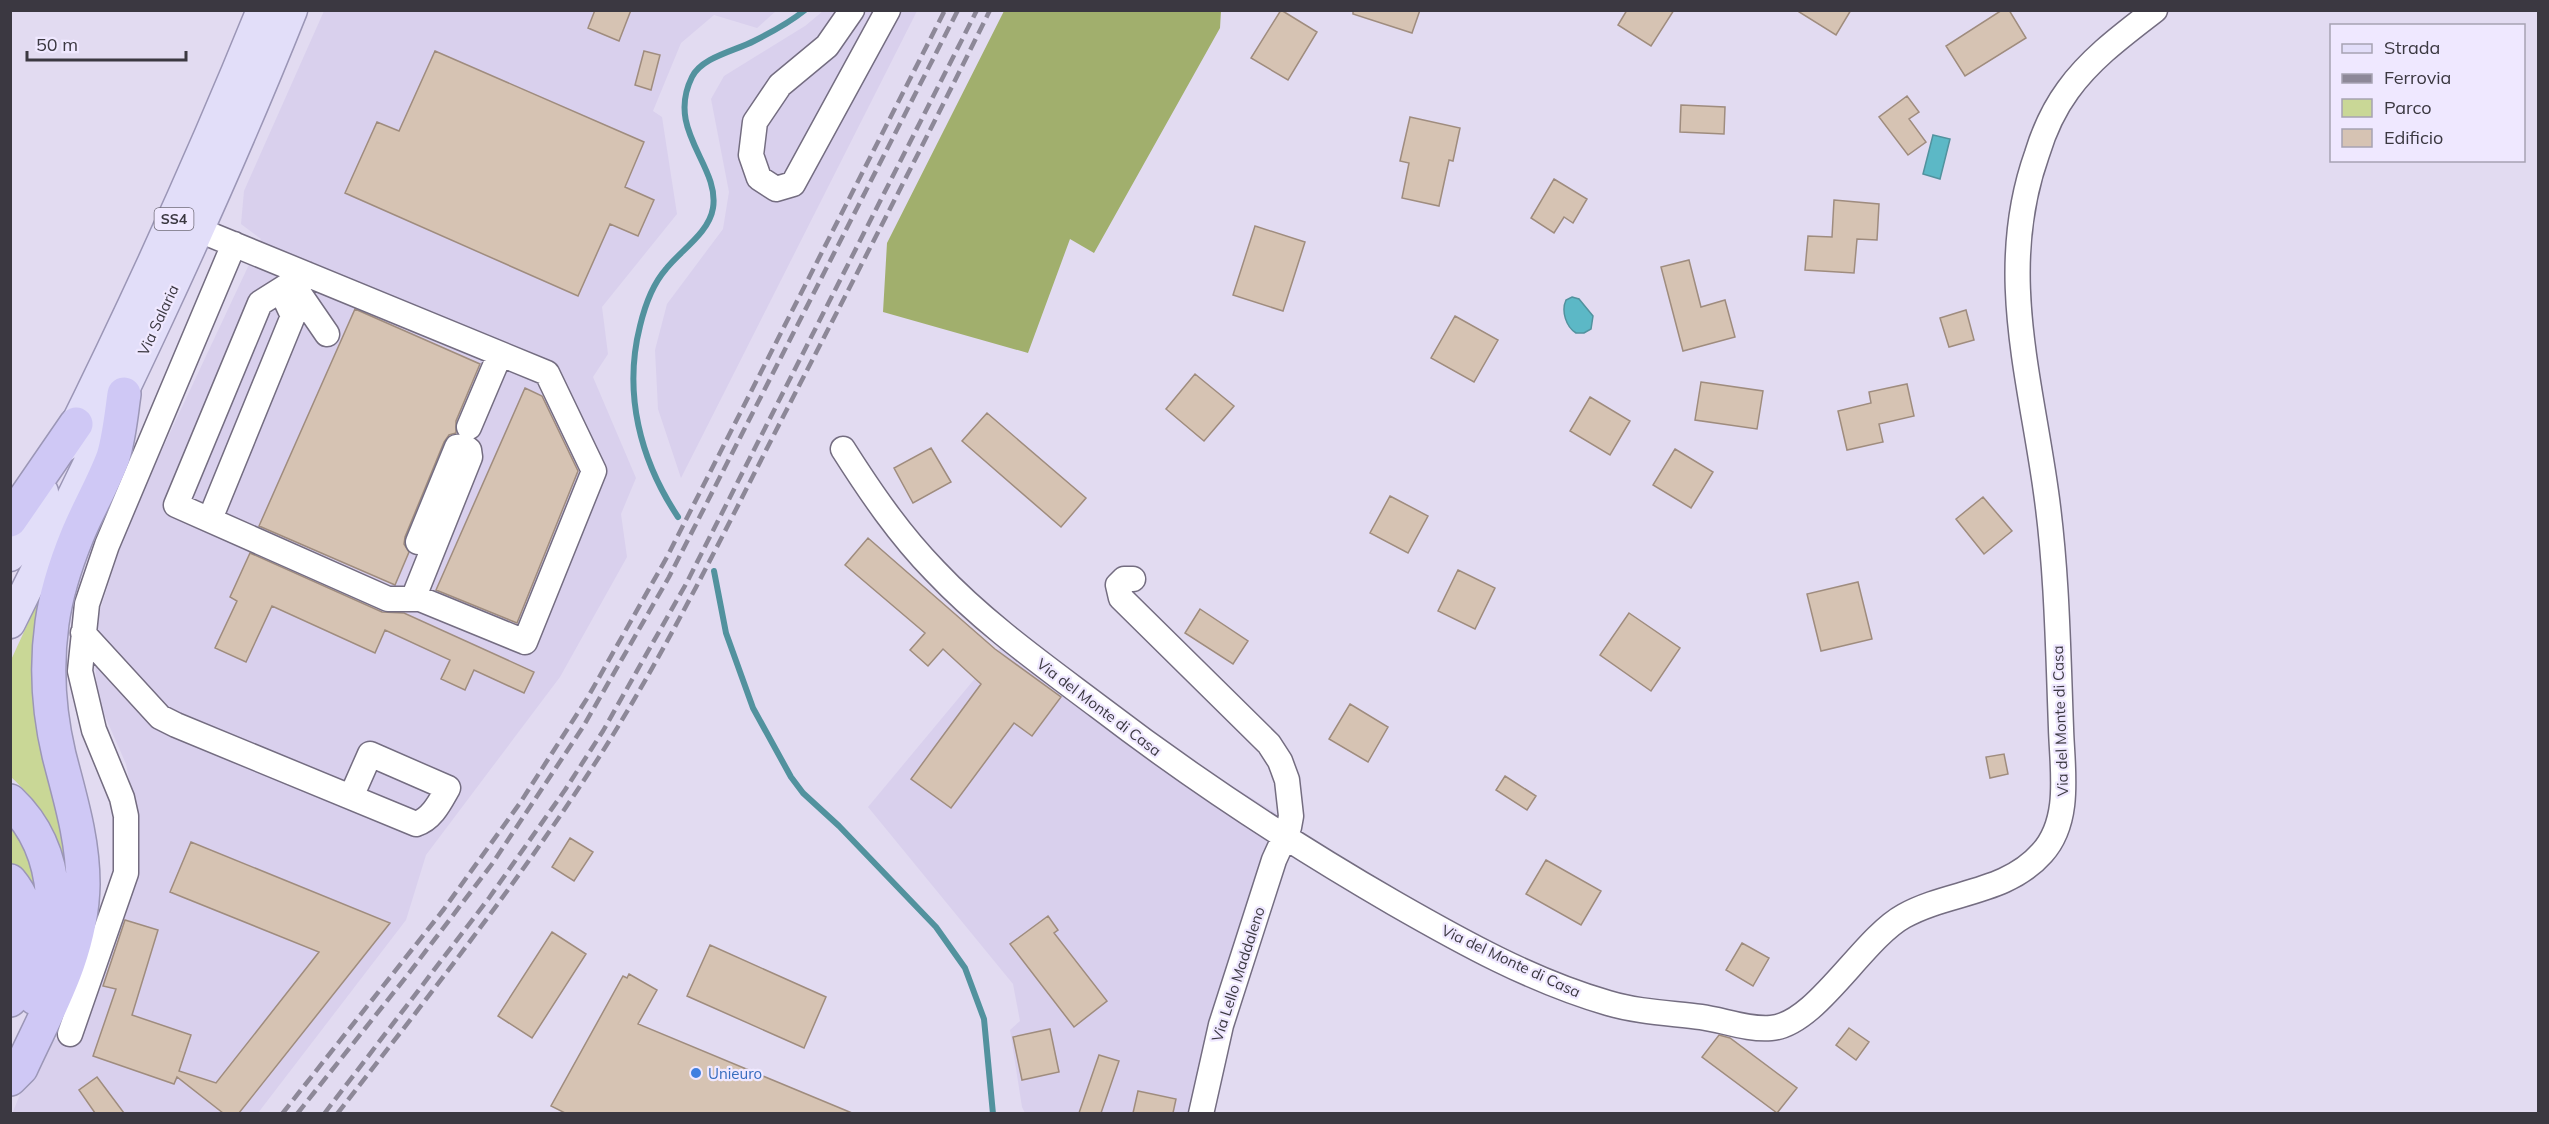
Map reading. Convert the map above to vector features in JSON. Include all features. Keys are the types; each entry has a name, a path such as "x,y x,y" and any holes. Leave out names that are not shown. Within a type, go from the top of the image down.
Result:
{"highway":[{"path":"10,1079 21,1068 72,958 79,926 83,883 81,848 73,802 59,754 54,726 50,686 52,623 60,585 77,535 113,456 124,394"},
{"path":"10,520 76,424"},
{"path":"10,801 34,829 44,850 51,881 53,908 44,973 10,1058"},
{"path":"10,880 21,896 29,930 24,967 10,1000"}],"main road":[{"name":"Via Salaria","path":"10,556 179,209 262,10"},
{"name":"Via Salaria","path":"10,623 124,394 244,130 292,10"}],"street":[{"path":"852,10 827,46 780,85 755,122 752,155 759,178 776,189 793,184 888,10"},
{"name":"Via del Monte di Casa","path":"843,449 897,529 978,613 1156,751 1284,837 1434,926 1494,957 1564,988 1610,1004 1649,1013 1697,1017 1770,1029 1781,1026 1807,1010 1832,986 1867,946 1899,919 1926,906 1994,885 2034,861 2049,845 2057,829 2061,811 2062,779 2055,584 2051,533 2022,351 2017,305 2018,242 2022,210 2040,143 2064,97 2098,57 2155,10"},
{"path":"199,230 234,244 293,282 500,354 547,373 594,471 525,642 420,599 388,599 176,505 260,303 293,282"},
{"path":"70,1034 126,873 126,816 122,798 94,730 80,671 87,604 96,572 234,244"},
{"path":"293,282 327,334"},
{"path":"210,519 293,316 293,282"},
{"path":"469,427 500,354"},
{"path":"464,446 469,450 470,457 405,599 415,549 457,447 464,446"},
{"name":"Via Lello Maddaleno","path":"1132,579 1124,579 1118,585 1121,598 1275,752 1287,780 1291,806 1289,827 1274,860 1221,1025 1201,1113"},
{"path":"83,633 160,717 351,797"}],"shaded area":[{"path":"324,11 776,11 757,28 714,15 681,43 653,111 662,117 677,214 602,307 608,354 593,377 636,478 621,514 627,557 560,677 426,855 406,920 258,1113 12,1114 28,1075 55,1039 74,1044 135,808 126,764 97,698 94,629 129,520 261,239 241,224 244,191"},
{"path":"823,11 917,11 681,478 658,409 655,350 667,304 723,229 729,192 711,99 724,76 805,26"},
{"path":"1017,628 1096,691 1198,765 1286,819 1196,1113 1025,1113 1022,1107 1010,1030 1020,1021 1013,984 868,807"}],"green space":[{"path":"1004,11 1221,11 1220,28 1094,253 1070,239 1028,353 883,312 887,243"},
{"path":"39,599 34,666 70,823 66,909 61,869 47,822 27,793 11,777 11,660"},
{"path":"10,810 45,902 11,864"}],"water":[{"path":"1933,135 1950,139 1940,179 1923,174"},
{"path":"1572,297 1579,299 1593,316 1591,329 1584,333 1576,333 1572,330 1565,318 1566,300"}],"building":[{"path":"595,10 631,10 619,41 588,28"},
{"path":"1281,10 1317,32 1288,80 1251,58"},
{"path":"1353,10 1420,10 1412,33 1353,14"},
{"path":"1627,10 1674,10 1651,46 1618,25"},
{"path":"1796,10 1851,10 1836,35"},
{"path":"2002,10 2009,10 2026,38 1965,76 1946,46"},
{"path":"435,51 644,142 625,187 654,200 638,236 610,224 578,296 345,193 377,122 399,131"},
{"path":"644,51 660,55 651,90 635,85"},
{"path":"1907,96 1919,112 1909,119 1926,142 1908,155 1879,117"},
{"path":"1681,105 1725,107 1724,134 1680,132"},
{"path":"1410,117 1460,128 1453,161 1449,160 1439,206 1402,198 1409,163 1400,161"},
{"path":"1554,179 1587,199 1573,223 1564,217 1554,233 1531,218"},
{"path":"1834,200 1879,204 1877,240 1857,239 1854,273 1805,270 1808,236 1832,237"},
{"path":"1255,226 1305,242 1283,311 1233,295"},
{"path":"1689,260 1701,307 1725,300 1735,337 1683,351 1661,267"},
{"path":"355,309 480,364 456,421 456,433 449,435 444,442 405,537 404,544 409,552 395,585 259,526"},
{"path":"1966,310 1974,340 1949,347 1940,318"},
{"path":"1455,316 1498,340 1474,382 1431,358"},
{"path":"1195,374 1234,406 1204,441 1166,409"},
{"path":"1701,382 1763,391 1757,429 1695,420"},
{"path":"1907,384 1914,416 1879,424 1883,442 1847,450 1838,411 1871,403 1869,392"},
{"path":"525,388 542,396 578,471 517,623 436,590"},
{"path":"1590,397 1630,421 1610,455 1570,431"},
{"path":"987,413 1086,498 1061,527 962,441"},
{"path":"931,448 951,482 913,503 894,468"},
{"path":"1675,449 1713,472 1691,508 1653,485"},
{"path":"1390,496 1428,516 1408,553 1370,533"},
{"path":"1983,497 2012,531 1984,554 1956,519"},
{"path":"868,538 995,649 1061,697 1032,736 1014,723 951,808 911,779 981,684 943,649 928,666 910,650 925,633 845,565"},
{"path":"250,553 382,612 404,613 534,672 524,693 474,670 465,690 441,679 450,660 385,630 375,653 272,606 246,662 215,648 237,601 230,597"},
{"path":"1458,570 1495,588 1475,629 1438,611"},
{"path":"1858,582 1872,639 1821,651 1807,594"},
{"path":"1200,609 1248,641 1233,664 1185,633"},
{"path":"1629,613 1680,648 1651,691 1600,655"},
{"path":"1350,704 1388,727 1368,762 1329,739"},
{"path":"2004,754 2008,774 1990,778 1986,757"},
{"path":"1505,776 1536,796 1527,810 1496,790"},
{"path":"570,838 593,852 574,881 552,867"},
{"path":"191,842 390,923 239,1113 223,1113 177,1077 174,1084 93,1056 116,989 103,986 125,920 158,930 132,1015 191,1035 179,1071 216,1083 319,952 170,892"},
{"path":"1546,860 1601,891 1581,925 1526,894"},
{"path":"1048,916 1058,930 1054,933 1107,1001 1074,1027 1010,944"},
{"path":"552,932 586,954 532,1038 498,1016"},
{"path":"1742,943 1769,958 1753,986 1726,970"},
{"path":"710,945 826,997 804,1048 687,996"},
{"path":"629,974 657,990 638,1024 852,1113 565,1113 551,1106 623,976 627,978"},
{"path":"1849,1028 1869,1042 1856,1060 1836,1045"},
{"path":"1050,1029 1059,1072 1022,1080 1013,1037"},
{"path":"1719,1035 1730,1038 1797,1088 1777,1113 1702,1057"},
{"path":"1099,1055 1119,1061 1101,1113 1079,1113"},
{"path":"97,1077 124,1113 95,1113 79,1090"},
{"path":"1138,1091 1176,1099 1173,1113 1133,1113"}],"waterway":[{"path":"678,517 654,473 645,449 638,425 633,376 640,326 653,289 661,275 706,225 713,208 713,192 709,177 689,131 685,114 685,96 692,77 703,64 767,34 805,10"},
{"path":"714,571 726,633 753,708 791,777 803,793 839,826 936,927 965,968 984,1019 993,1114"}],"railway":[{"path":"282,1114 444,909 520,803 588,697 667,557 945,10"},
{"path":"297,1114 492,864 583,727 669,577 958,10"},
{"path":"324,1114 489,898 565,790 603,731 686,584 977,10"},
{"path":"337,1114 507,892 601,754 651,671 719,543 990,10"}],"place":[{"name":"Unieuro","path":"696,1073"}]}
